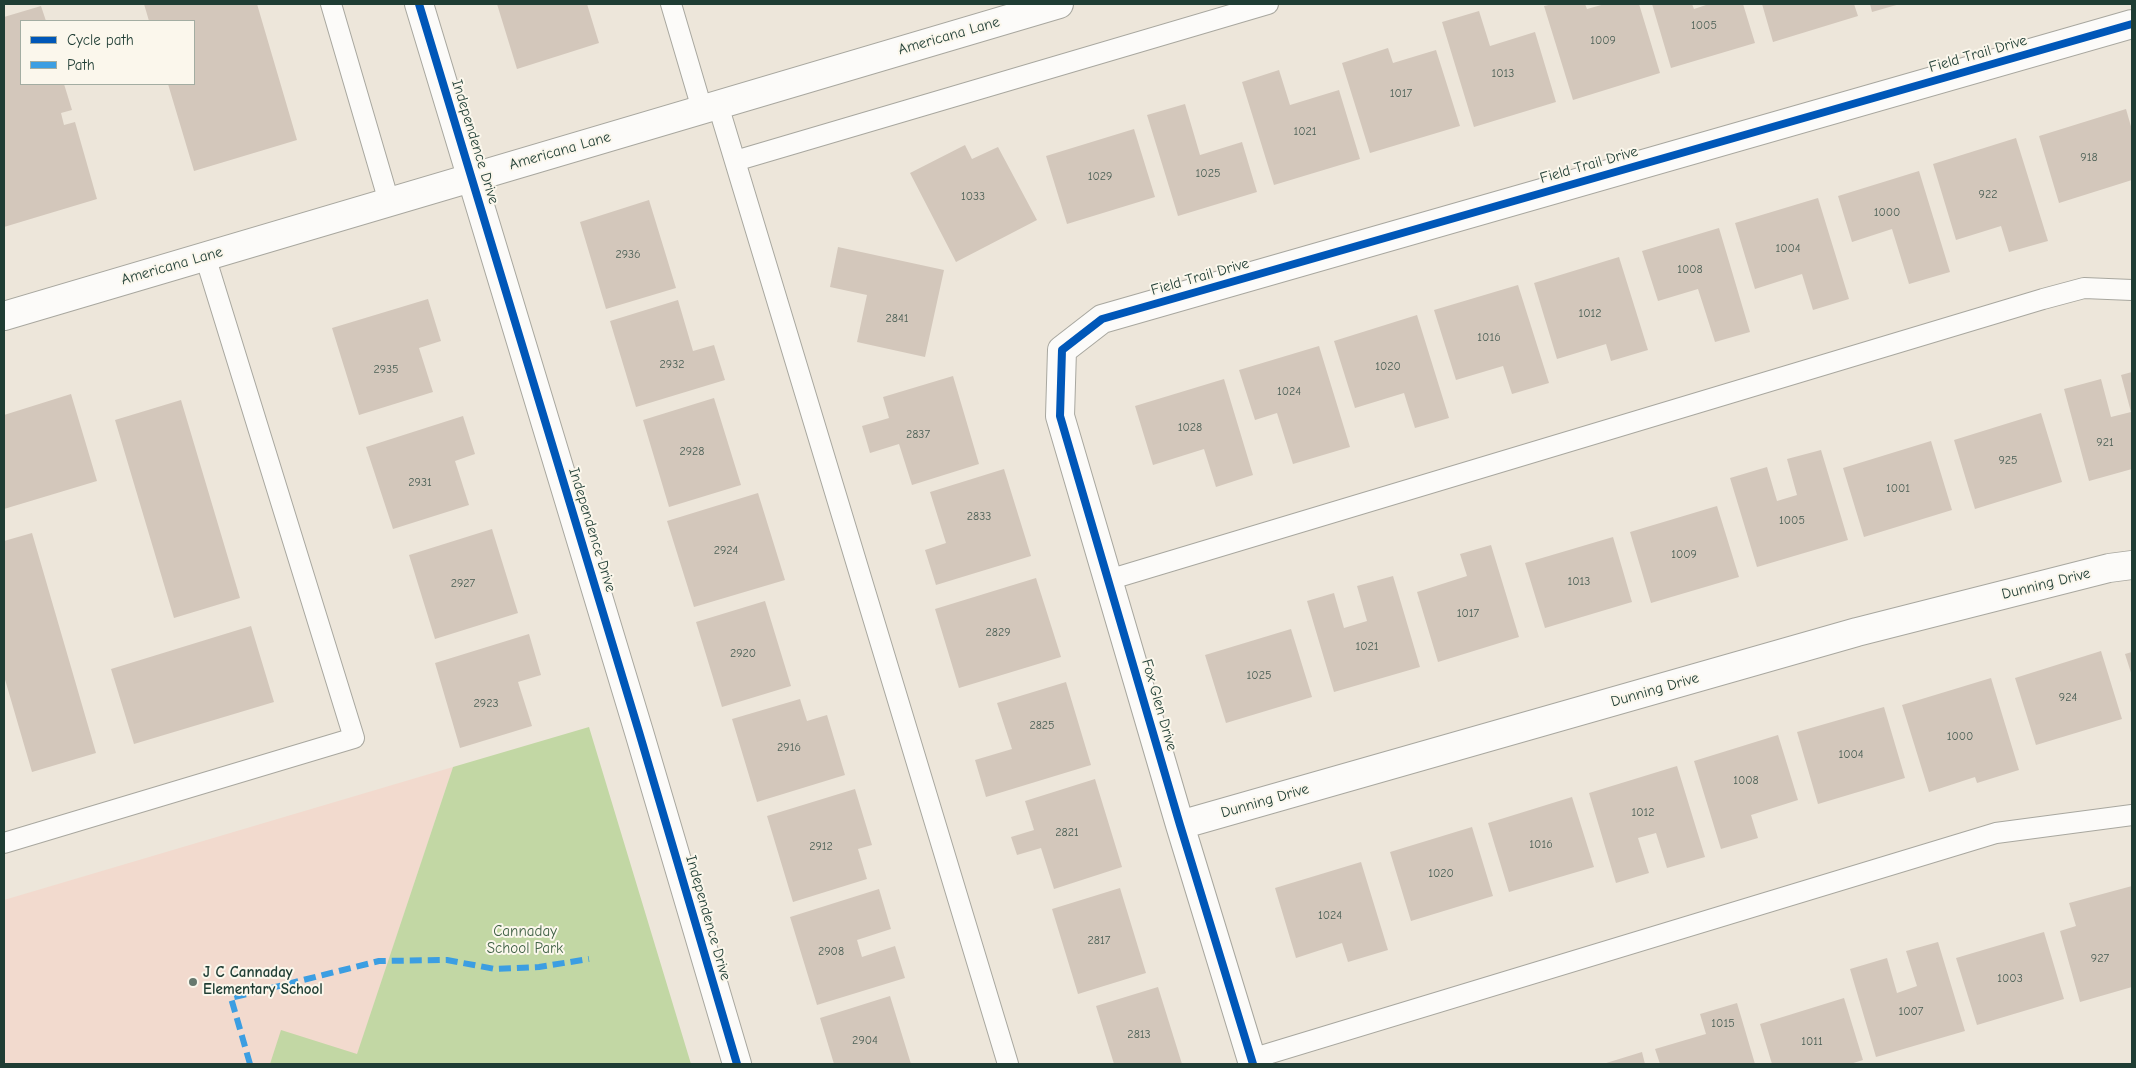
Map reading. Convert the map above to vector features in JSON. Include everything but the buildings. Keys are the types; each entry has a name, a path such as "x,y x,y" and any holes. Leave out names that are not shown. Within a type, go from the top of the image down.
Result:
{"street":[{"name":"Independence Drive","path":"419,4 737,1064"},
{"name":"Americana Lane","path":"4,316 1059,4"},
{"name":"Field Trail Drive","path":"1062,350 1102,319 2132,24"},
{"name":"Fox Glen Drive","path":"1062,350 1060,416 1180,825 1252,1061"},
{"name":"Dunning Drive","path":"1180,825 1857,632 2109,568 2132,565"}],"lane":[{"path":"331,4 389,202"},
{"path":"671,4 710,107 735,161 1008,1064"},
{"path":"735,161 1268,4"},
{"path":"4,843 354,738 205,256"},
{"path":"1108,580 2043,299 2084,288 2132,290"},
{"path":"1252,1061 1996,833 2132,815"}],"shaded area":[{"name":"J C Cannaday Elementary School","path":"453,767 354,1064 4,1064 4,900"}],"green space":[{"name":"Cannaday School Park","path":"589,727 691,1064 270,1064 281,1030 357,1054 453,767"}],"marked path":[{"path":"250,1064 231,998 379,961 447,960 495,969 539,967 589,959"}],"cycle path":[{"path":"419,4 639,732 737,1064"},
{"path":"1253,1064 1180,825 1060,416 1062,350 1102,319 2132,24"}],"place":[{"name":"J C Cannaday Elementary School","path":"193,982"}]}
